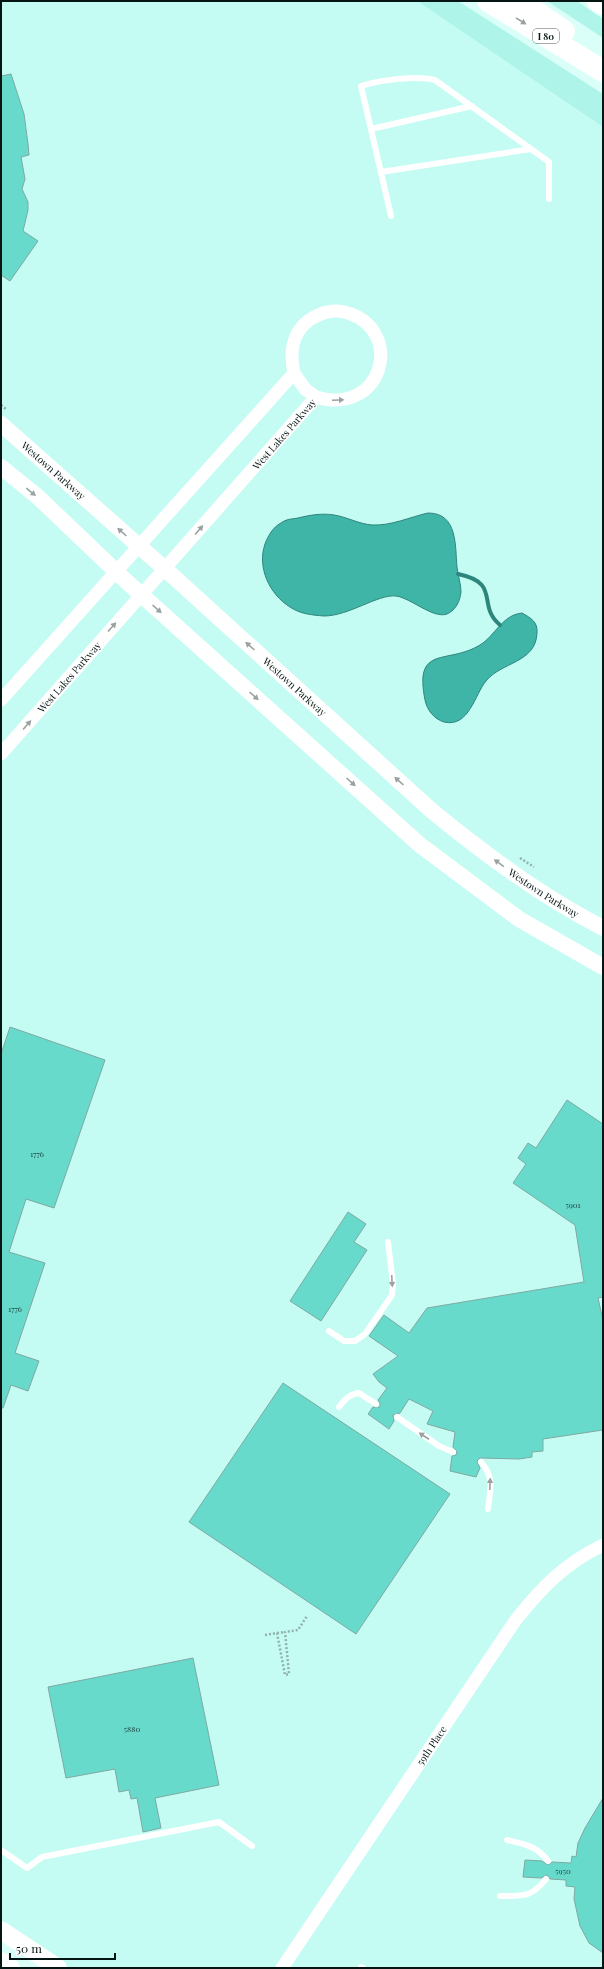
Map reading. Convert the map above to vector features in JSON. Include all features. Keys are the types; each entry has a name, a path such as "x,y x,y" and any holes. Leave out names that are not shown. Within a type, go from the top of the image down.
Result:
{"highway":[{"name":"I 80","path":"488,1 603,72"},
{"path":"520,1 603,59"},
{"path":"598,1 603,4"}],"main road":[{"path":"1,1930 58,1968"},
{"path":"1,1961 12,1968"}],"street":[{"name":"West Lakes Parkway","path":"1,754 316,397 342,401 360,394 373,382 379,371 381,350 378,339 368,325 354,315 345,312 326,312 314,317 304,324 294,340 291,356 294,374"},
{"path":"1,700 294,374 305,389 316,397"},
{"name":"Westown Parkway","path":"1,424 165,569 432,811 475,846 538,892 603,928"},
{"path":"1,467 38,497 141,595 420,845 519,919 603,967"},
{"name":"59th Place","path":"282,1968 515,1621 552,1578 575,1561 603,1545"}],"lane":[{"path":"391,216 361,86 374,82 426,78 435,80 549,162 549,199"},
{"path":"371,129 472,106"},
{"path":"381,172 531,150"},
{"path":"329,1331 344,1341 356,1341 365,1334 392,1295 393,1284 388,1242"},
{"path":"339,1407 346,1398 353,1394 360,1393 376,1404"},
{"path":"397,1418 439,1446 453,1452"},
{"path":"481,1462 488,1470 491,1478 488,1509"},
{"path":"1,1850 27,1868 42,1857 219,1822 252,1846"},
{"path":"507,1840 531,1846 542,1852 548,1861"},
{"path":"500,1896 531,1894 546,1879"}],"path":[{"path":"514,854 537,870"},
{"path":"265,1635 298,1630 307,1616"},
{"path":"277,1633 284,1675 289,1674 285,1632"}],"shaded area":[{"path":"1,1 417,1 603,127 603,1968 58,1968 1,1930"},
{"path":"417,1 458,1 603,94 603,127"},
{"path":"547,1 577,1 603,19 603,38"},
{"path":"428,513 438,514 445,518 450,525 455,541 461,592 457,605 447,614 435,614 408,600 396,596 389,596 334,615 324,616 306,614 283,602 276,595 267,579 263,562 265,544 273,529 289,519 325,514 339,516 367,524 379,525 393,523"},
{"path":"522,613 535,623 537,629 535,643 531,650 517,661 492,675 482,687 470,709 460,720 453,722 440,721 429,711 425,700 423,682 424,671 429,663 436,659 468,651 480,645 509,618"}],"building":[{"path":"11,74 24,114 29,155 21,157 25,179 22,189 28,202 28,210 23,231 38,241 10,281 1,275 1,76"},
{"path":"10,1027 105,1060 54,1208 26,1199 9,1252 45,1263 15,1353 39,1361 28,1391 11,1385 3,1408 1,1408 1,1054"},
{"path":"567,1100 603,1124 603,1297 598,1298 603,1320 603,1430 543,1439 543,1451 532,1452 532,1457 519,1459 480,1458 477,1461 480,1468 476,1477 450,1471 452,1456 456,1455 457,1452 453,1447 455,1432 427,1424 433,1411 409,1399 400,1413 393,1415 394,1421 389,1429 368,1414 373,1407 380,1407 378,1400 387,1388 379,1382 373,1374 398,1356 369,1336 384,1315 409,1333 427,1308 584,1282 575,1225 513,1183 526,1164 518,1158 528,1143 536,1148"},
{"path":"348,1212 366,1224 354,1242 367,1250 321,1321 290,1301"},
{"path":"283,1383 450,1494 356,1634 189,1522"},
{"path":"193,1658 219,1785 155,1798 161,1828 143,1832 137,1798 131,1799 129,1790 119,1792 115,1769 66,1778 48,1687"},
{"path":"603,1798 603,1953 589,1943 580,1926 574,1899 575,1887 566,1886 566,1880 550,1879 547,1875 541,1878 523,1877 525,1860 542,1861 548,1865 552,1862 571,1863 572,1856 576,1857 578,1843 585,1828"}],"waterway":[{"path":"458,574 471,578 480,583 484,589 493,617 500,625"}]}
